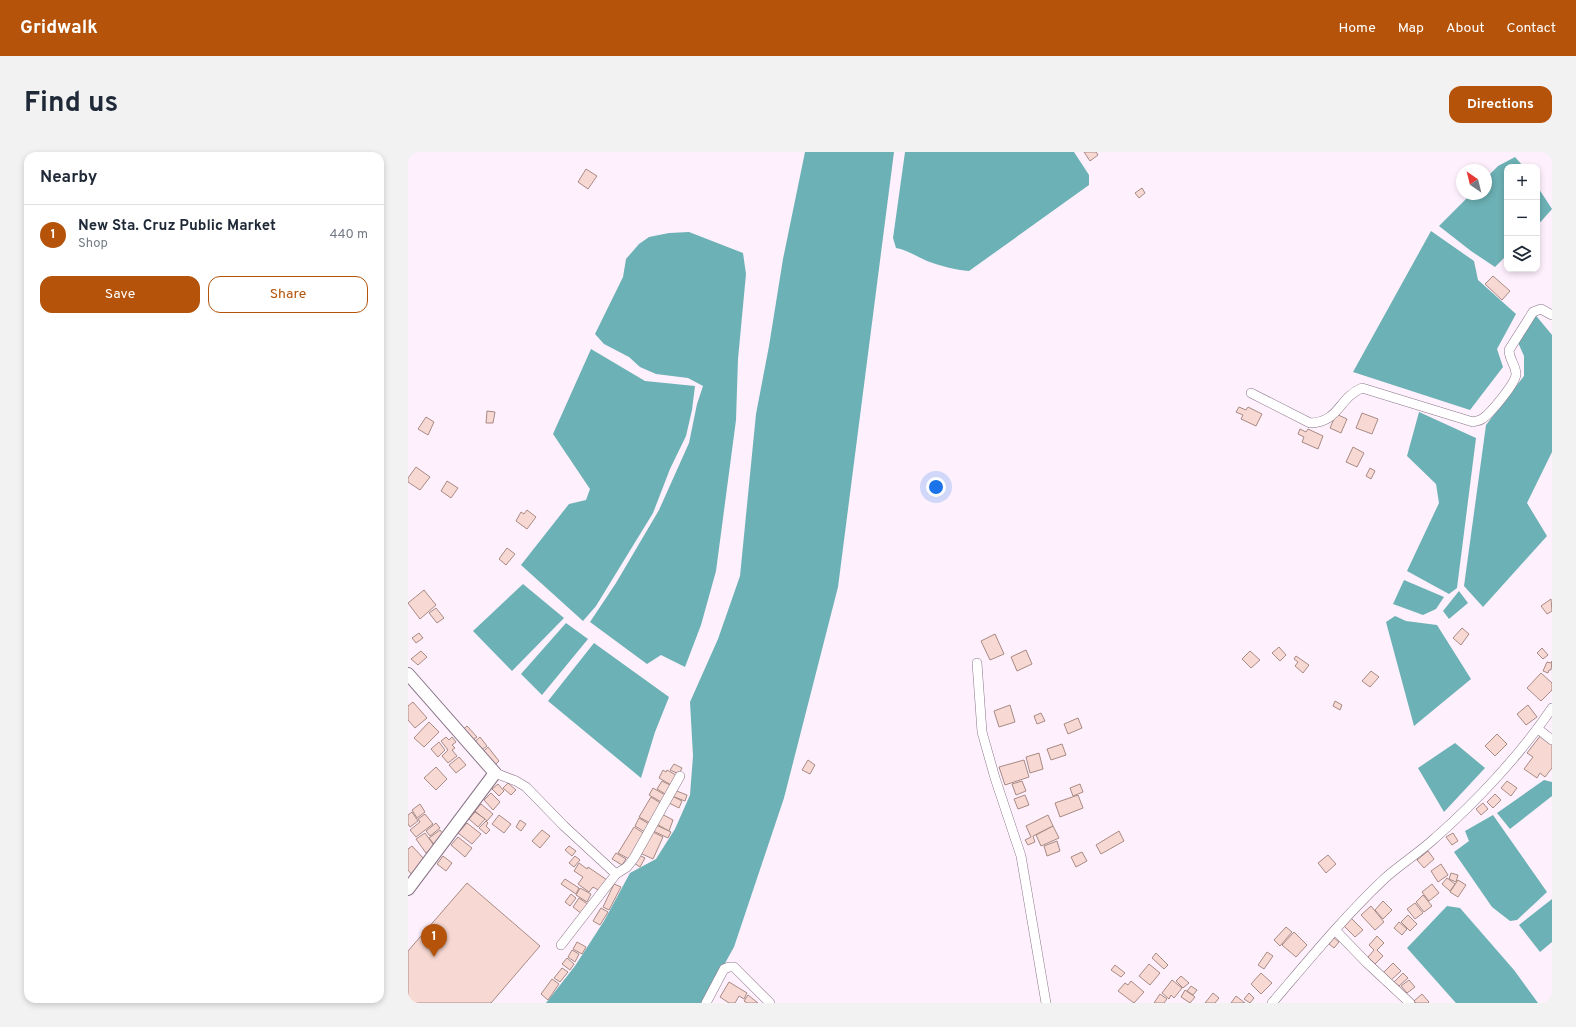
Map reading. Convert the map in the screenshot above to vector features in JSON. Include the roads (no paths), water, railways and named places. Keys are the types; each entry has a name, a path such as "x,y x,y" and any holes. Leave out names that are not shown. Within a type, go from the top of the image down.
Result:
{"street":[{"path":"1251,393 1310,423 1320,423 1331,418 1353,392 1362,388 1473,422 1480,421 1486,416 1514,382 1516,373 1509,357 1509,350 1533,312 1541,309 1552,315"},
{"path":"977,662 982,732 995,778 1021,856 1046,1003"},
{"path":"408,674 495,773 516,781 526,787 564,826 616,874"},
{"path":"1272,1003 1335,930 1384,879 1436,838 1488,786 1538,729 1552,708"},
{"path":"1538,729 1552,740"},
{"path":"408,889 495,773"},
{"path":"561,946 616,874 627,866 634,858 680,776"},
{"path":"1335,930 1367,963 1410,1003"},
{"path":"706,1003 724,969 734,967 770,1003"}],"water":[{"path":"805,152 894,152 838,587 784,798 734,947 703,1003 546,1003 575,966 604,921 630,873 656,859 675,829 690,795 693,756 690,702 718,639 740,576 756,414 783,259"},
{"path":"905,152 1074,152 1089,175 1089,185 969,271 959,270 932,263 896,248 893,238"},
{"path":"1515,157 1521,164 1504,164 1504,258 1495,267 1471,251 1439,226 1465,200 1492,200 1492,172 1498,166"},
{"path":"1540,191 1552,209 1540,223"},
{"path":"1431,231 1474,261 1478,280 1516,314 1497,349 1503,367 1470,410 1353,372"},
{"path":"689,232 743,253 746,274 738,359 736,420 716,571 701,625 685,667 661,655 647,664 590,622 616,583 659,510 689,443 697,404 703,386 688,378 656,374 640,367 629,357 604,344 595,334 623,277 626,259 639,244 649,237 669,233"},
{"path":"1533,312 1552,335 1552,452 1527,503 1547,536 1483,607 1464,586 1486,425 1524,376 1524,356 1516,338"},
{"path":"591,349 645,381 695,386 692,410 686,436 670,469 653,513 596,606 583,621 521,565 569,504 586,500 590,489 553,434"},
{"path":"1419,412 1476,438 1457,588 1449,594 1407,571 1439,503 1436,484 1407,456"},
{"path":"1404,580 1444,597 1436,609 1423,615 1393,604"},
{"path":"523,584 564,618 512,671 473,631"},
{"path":"1459,591 1468,603 1449,619 1443,611"},
{"path":"1395,616 1406,621 1437,625 1471,679 1414,726 1386,622"},
{"path":"566,623 588,639 542,695 521,674"},
{"path":"594,643 669,697 655,732 641,778 548,701"},
{"path":"1455,743 1485,768 1444,812 1418,768"},
{"path":"1544,780 1552,782 1552,796 1510,829 1497,813"},
{"path":"1493,815 1547,892 1517,920 1510,921 1492,907 1454,852 1469,841 1465,831"},
{"path":"1552,899 1552,942 1540,952 1519,925"},
{"path":"1447,906 1460,908 1514,970 1538,1003 1455,1002 1407,948"}],"place":[{"name":"New Sta. Cruz Public Market","path":"434,957"}]}
